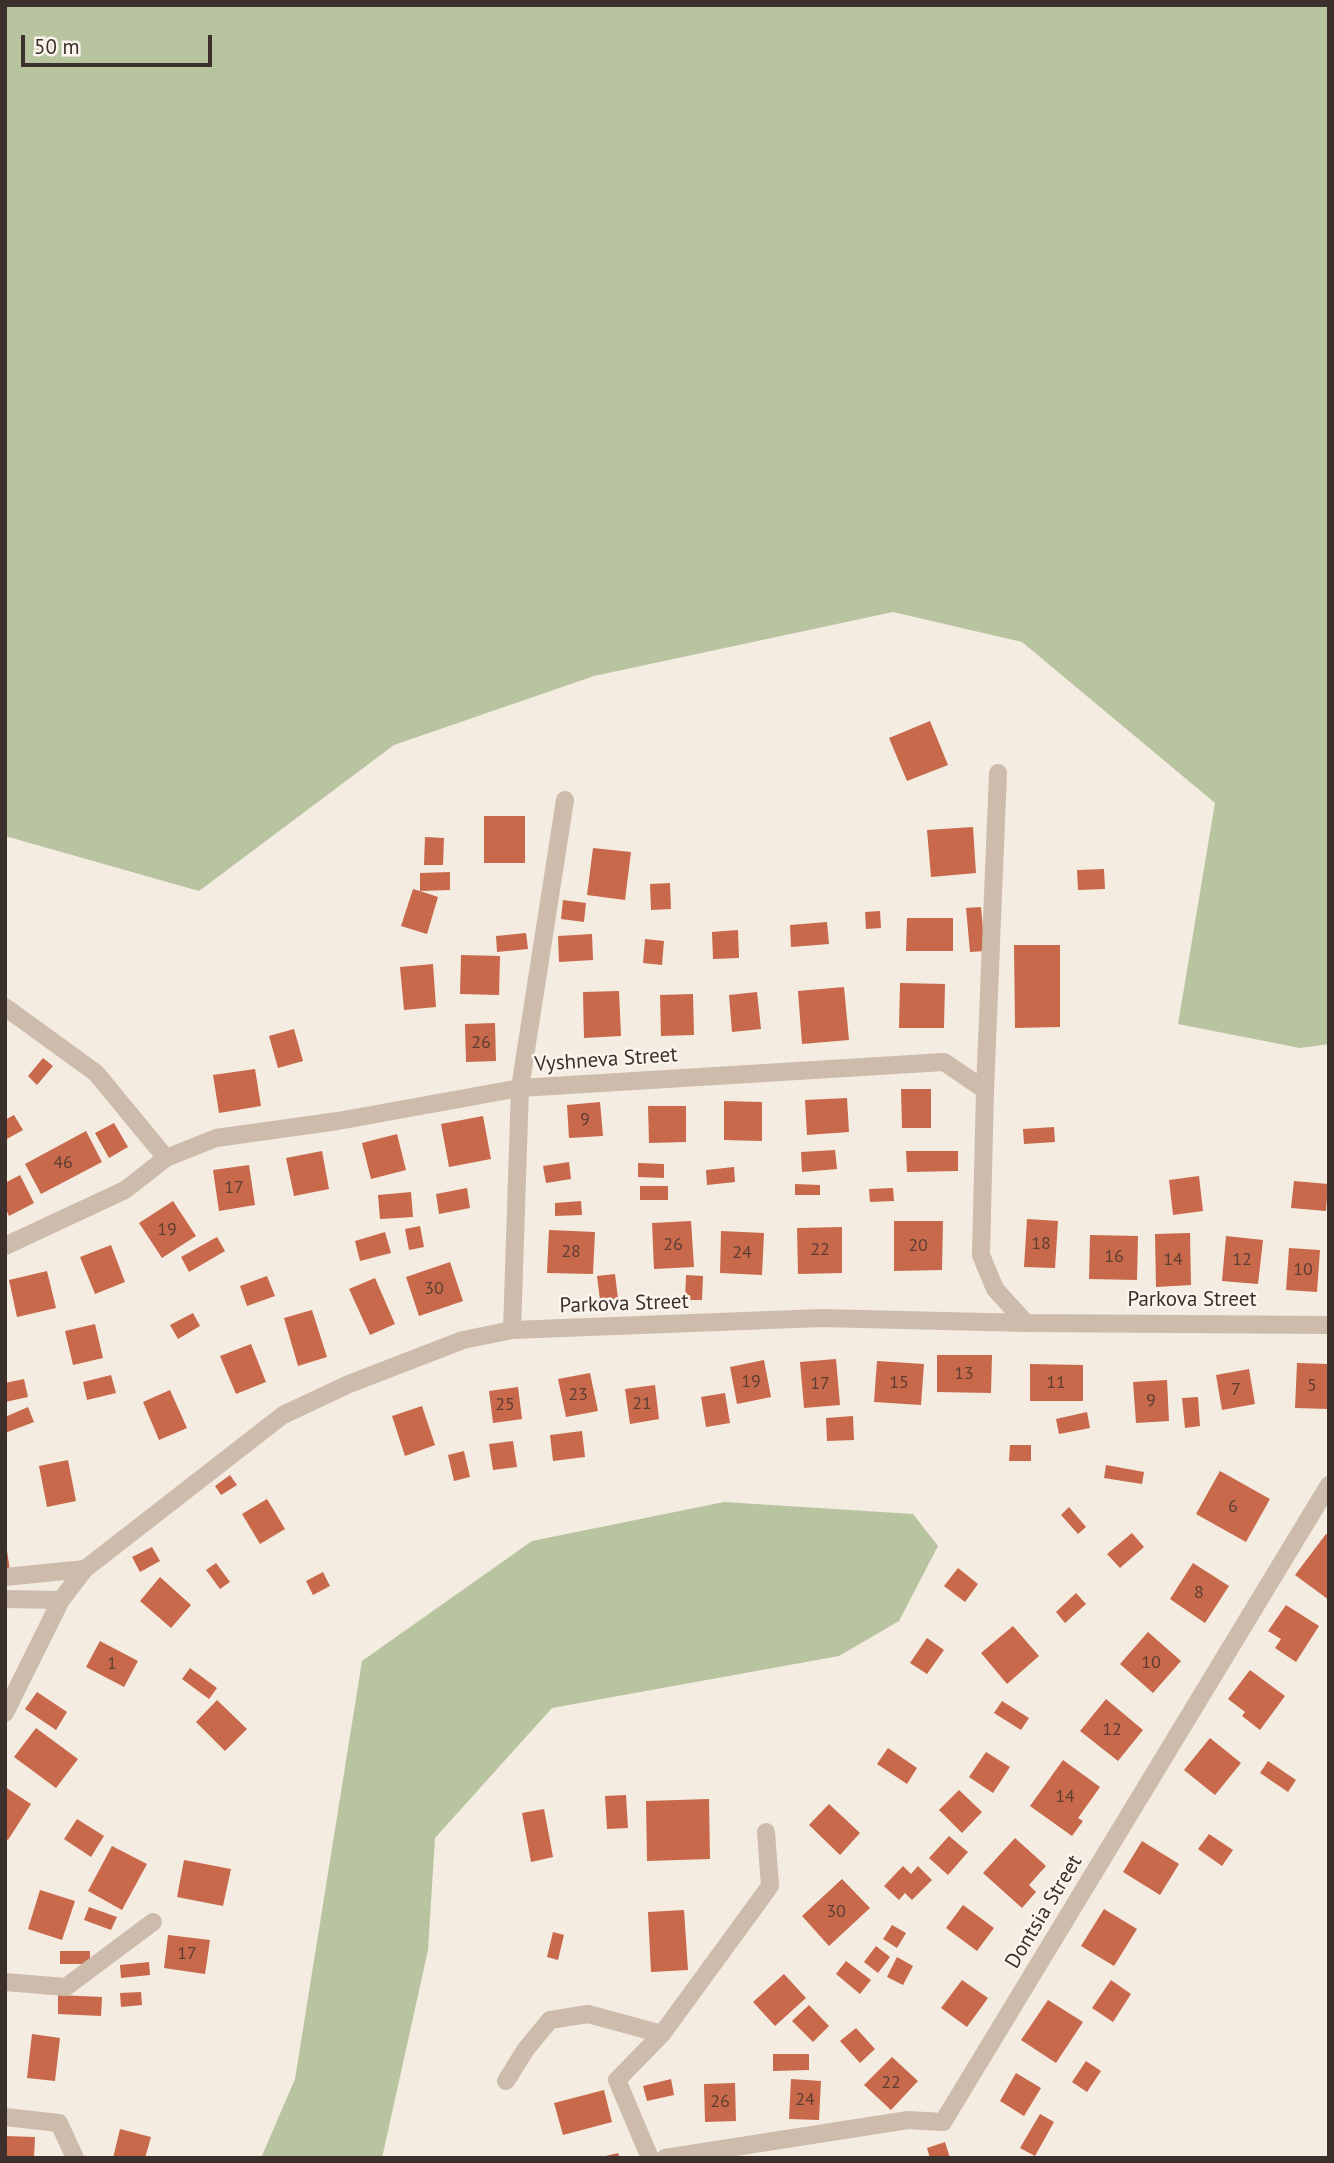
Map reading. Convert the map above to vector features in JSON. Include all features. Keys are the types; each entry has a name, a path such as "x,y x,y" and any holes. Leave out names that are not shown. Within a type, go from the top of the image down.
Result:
{"street":[{"path":"998,773 981,1255 995,1289 1026,1323"},
{"path":"512,1330 520,1088 565,800"},
{"path":"5,1007 96,1073 166,1158"},
{"name":"Vyshneva Street","path":"5,1246 125,1190 166,1158 216,1138 338,1121 520,1088 944,1062 985,1090"},
{"name":"Parkova Street","path":"5,1713 61,1600 86,1569 283,1415 349,1384 463,1340 512,1330 821,1318 1026,1323 1329,1325"},
{"name":"Dontsia Street","path":"665,2158 908,2120 943,2122 1329,1485"},
{"path":"5,1577 86,1569"},
{"path":"5,1599 61,1600"},
{"path":"650,2158 617,2080 662,2034 770,1886 766,1832"},
{"path":"5,1982 66,1987 153,1922"},
{"path":"506,2081 526,2049 550,2020 588,2014 662,2034"},
{"path":"5,2117 60,2123 75,2158"}],"green space":[{"path":"5,5 1329,5 1329,1044 1300,1048 1178,1024 1215,803 1022,642 893,612 594,676 394,745 199,891 5,836"},
{"path":"724,1502 913,1514 938,1546 899,1621 839,1656 552,1708 435,1838 428,1950 382,2158 261,2158 295,2079 362,1661 532,1541"}],"building":[{"path":"930,721 948,765 907,781 889,738"},
{"path":"484,816 525,816 525,863 484,863"},
{"path":"973,827 976,873 931,877 927,830"},
{"path":"425,837 444,838 443,865 424,865"},
{"path":"593,848 631,852 625,900 587,895"},
{"path":"1104,869 1105,889 1078,890 1077,870"},
{"path":"450,872 450,890 420,891 420,873"},
{"path":"670,883 671,909 651,910 650,884"},
{"path":"413,889 438,897 427,934 401,926"},
{"path":"563,900 586,903 584,922 561,919"},
{"path":"981,907 985,951 970,952 966,908"},
{"path":"880,911 881,928 866,929 865,912"},
{"path":"907,918 953,918 953,951 906,951"},
{"path":"827,922 829,944 791,947 790,925"},
{"path":"738,930 739,958 713,959 712,932"},
{"path":"526,933 528,949 497,952 496,936"},
{"path":"592,934 593,960 559,962 558,936"},
{"path":"645,939 664,941 662,965 643,963"},
{"path":"1014,945 1060,945 1060,1027 1015,1028"},
{"path":"461,955 500,956 499,995 460,994"},
{"path":"433,964 436,1007 404,1010 400,967"},
{"path":"900,983 945,984 944,1028 899,1028"},
{"path":"844,987 849,1040 802,1044 798,991"},
{"path":"619,991 621,1036 584,1038 583,992"},
{"path":"757,992 761,1029 732,1032 729,995"},
{"path":"693,994 694,1035 661,1036 660,995"},
{"path":"495,1023 496,1061 466,1062 465,1024"},
{"path":"294,1029 303,1061 278,1068 269,1036"},
{"path":"43,1058 53,1066 37,1085 28,1076"},
{"path":"255,1069 261,1106 219,1113 213,1075"},
{"path":"901,1089 931,1089 931,1128 902,1128"},
{"path":"847,1098 849,1132 807,1135 805,1100"},
{"path":"724,1101 762,1102 762,1141 724,1140"},
{"path":"600,1102 603,1136 569,1138 567,1105"},
{"path":"648,1106 686,1106 686,1142 649,1143"},
{"path":"14,1115 23,1130 5,1140 5,1120"},
{"path":"483,1116 491,1159 449,1167 441,1124"},
{"path":"114,1123 128,1147 109,1158 95,1133"},
{"path":"1054,1127 1055,1142 1024,1144 1023,1129"},
{"path":"86,1131 102,1162 41,1194 25,1164"},
{"path":"397,1134 406,1170 371,1179 362,1143"},
{"path":"835,1150 837,1169 802,1172 801,1152"},
{"path":"322,1151 329,1189 294,1196 286,1158"},
{"path":"906,1151 958,1151 958,1171 907,1172"},
{"path":"569,1162 571,1179 546,1183 543,1166"},
{"path":"638,1163 664,1164 664,1178 638,1177"},
{"path":"249,1165 255,1205 219,1211 213,1170"},
{"path":"734,1167 735,1182 707,1185 706,1170"},
{"path":"20,1175 34,1203 9,1216 5,1207 5,1183"},
{"path":"1199,1176 1203,1211 1173,1215 1169,1180"},
{"path":"1294,1181 1328,1184 1326,1211 1291,1208"},
{"path":"795,1184 820,1185 820,1195 795,1195"},
{"path":"640,1186 668,1186 668,1200 640,1200"},
{"path":"467,1188 470,1208 439,1214 436,1194"},
{"path":"893,1188 894,1201 870,1202 869,1189"},
{"path":"411,1192 413,1217 380,1219 378,1195"},
{"path":"173,1201 196,1236 162,1258 139,1223"},
{"path":"581,1201 582,1215 555,1216 555,1203"},
{"path":"1027,1219 1058,1221 1055,1268 1024,1267"},
{"path":"691,1221 694,1267 654,1269 652,1223"},
{"path":"894,1221 943,1221 942,1270 894,1271"},
{"path":"420,1226 424,1247 409,1250 405,1229"},
{"path":"842,1227 842,1273 798,1274 797,1228"},
{"path":"549,1230 595,1232 593,1274 547,1273"},
{"path":"721,1231 764,1233 762,1275 720,1273"},
{"path":"385,1232 391,1253 360,1261 355,1241"},
{"path":"1190,1233 1191,1285 1156,1287 1155,1234"},
{"path":"1090,1235 1138,1236 1137,1280 1089,1279"},
{"path":"1226,1236 1263,1240 1258,1284 1222,1281"},
{"path":"217,1237 225,1251 189,1272 181,1257"},
{"path":"111,1245 125,1282 95,1294 80,1257"},
{"path":"1289,1248 1320,1250 1317,1292 1286,1290"},
{"path":"450,1262 463,1301 419,1316 406,1277"},
{"path":"47,1271 56,1308 17,1317 9,1280"},
{"path":"615,1274 618,1299 600,1300 597,1276"},
{"path":"686,1275 703,1276 702,1300 685,1300"},
{"path":"267,1276 275,1296 247,1306 240,1286"},
{"path":"375,1278 395,1324 370,1335 349,1289"},
{"path":"312,1310 327,1357 298,1366 284,1318"},
{"path":"193,1313 200,1326 178,1339 170,1325"},
{"path":"95,1324 103,1358 73,1365 65,1331"},
{"path":"251,1344 266,1382 236,1394 220,1356"},
{"path":"937,1355 992,1355 991,1393 937,1392"},
{"path":"836,1359 840,1405 804,1408 800,1362"},
{"path":"764,1360 771,1397 737,1404 730,1367"},
{"path":"877,1361 924,1364 921,1405 874,1402"},
{"path":"1297,1363 1329,1364 1329,1409 1295,1408"},
{"path":"1030,1364 1083,1365 1083,1401 1030,1401"},
{"path":"1249,1369 1255,1404 1222,1410 1216,1375"},
{"path":"590,1373 598,1411 566,1417 558,1379"},
{"path":"111,1375 116,1393 87,1400 83,1382"},
{"path":"24,1379 28,1397 5,1402 5,1383"},
{"path":"1167,1380 1169,1421 1136,1423 1133,1382"},
{"path":"655,1385 659,1419 630,1424 625,1389"},
{"path":"518,1387 522,1419 493,1423 489,1391"},
{"path":"170,1390 187,1428 159,1440 143,1402"},
{"path":"725,1393 730,1423 706,1427 701,1397"},
{"path":"1198,1397 1200,1426 1185,1428 1182,1398"},
{"path":"422,1406 435,1445 405,1456 392,1416"},
{"path":"28,1407 34,1422 5,1433 5,1417"},
{"path":"1087,1412 1090,1428 1059,1434 1056,1419"},
{"path":"853,1416 854,1440 827,1441 826,1418"},
{"path":"582,1431 585,1457 553,1461 550,1435"},
{"path":"513,1441 517,1467 493,1470 489,1444"},
{"path":"1010,1445 1031,1445 1031,1461 1009,1461"},
{"path":"464,1451 470,1477 454,1481 448,1455"},
{"path":"68,1460 76,1501 47,1507 39,1466"},
{"path":"1106,1465 1144,1472 1142,1484 1104,1478"},
{"path":"1220,1471 1270,1499 1246,1542 1196,1514"},
{"path":"230,1475 237,1485 221,1495 215,1486"},
{"path":"267,1499 285,1529 260,1544 242,1514"},
{"path":"1069,1507 1086,1527 1078,1534 1061,1515"},
{"path":"1132,1533 1144,1547 1120,1568 1107,1554"},
{"path":"1326,1534 1329,1536 1329,1600 1295,1575"},
{"path":"5,1537 10,1571 5,1572"},
{"path":"152,1547 160,1561 140,1572 132,1557"},
{"path":"216,1563 230,1582 220,1589 206,1570"},
{"path":"1193,1563 1229,1586 1205,1623 1170,1599"},
{"path":"958,1568 978,1584 965,1602 944,1586"},
{"path":"323,1572 330,1586 313,1595 306,1581"},
{"path":"160,1577 191,1605 171,1628 140,1601"},
{"path":"1076,1593 1086,1604 1065,1623 1056,1612"},
{"path":"1286,1605 1319,1626 1296,1662 1275,1648 1281,1639 1268,1631"},
{"path":"1013,1626 1039,1656 1007,1684 981,1653"},
{"path":"1148,1632 1181,1661 1153,1693 1120,1664"},
{"path":"927,1638 944,1650 927,1674 910,1663"},
{"path":"100,1641 138,1661 124,1687 86,1667"},
{"path":"190,1668 217,1688 209,1699 182,1679"},
{"path":"1250,1670 1285,1696 1260,1730 1242,1716 1245,1712 1228,1699"},
{"path":"37,1692 67,1712 56,1730 25,1709"},
{"path":"1106,1699 1143,1730 1118,1761 1080,1731"},
{"path":"217,1700 247,1729 225,1751 196,1722"},
{"path":"1002,1701 1029,1718 1021,1730 994,1713"},
{"path":"36,1728 78,1759 56,1788 14,1757"},
{"path":"1210,1738 1241,1763 1215,1795 1184,1770"},
{"path":"888,1748 917,1768 907,1784 877,1764"},
{"path":"986,1752 1010,1767 993,1793 969,1777"},
{"path":"1063,1760 1100,1787 1078,1818 1083,1821 1072,1836 1030,1806"},
{"path":"1268,1761 1296,1780 1288,1792 1260,1773"},
{"path":"5,1787 31,1804 8,1840 5,1838"},
{"path":"959,1790 982,1812 962,1833 939,1810"},
{"path":"626,1795 628,1828 607,1829 605,1796"},
{"path":"709,1799 710,1859 647,1861 646,1801"},
{"path":"829,1804 860,1833 840,1855 809,1825"},
{"path":"544,1809 553,1857 531,1862 522,1813"},
{"path":"77,1819 104,1836 91,1857 64,1839"},
{"path":"1209,1834 1233,1850 1222,1866 1198,1849"},
{"path":"949,1836 968,1852 948,1875 929,1858"},
{"path":"1015,1838 1046,1866 1029,1885 1036,1892 1022,1908 983,1873"},
{"path":"1142,1841 1179,1864 1160,1895 1123,1872"},
{"path":"112,1846 147,1864 122,1910 88,1891"},
{"path":"184,1860 231,1869 223,1906 177,1897"},
{"path":"903,1866 911,1874 918,1866 932,1880 912,1900 905,1893 899,1900 884,1886"},
{"path":"842,1879 870,1908 829,1946 802,1916"},
{"path":"40,1890 75,1901 62,1940 28,1929"},
{"path":"963,1905 994,1928 977,1951 946,1928"},
{"path":"89,1907 117,1917 111,1930 84,1920"},
{"path":"1104,1909 1137,1929 1114,1966 1081,1946"},
{"path":"684,1910 688,1970 651,1972 648,1912"},
{"path":"892,1925 906,1933 897,1948 883,1939"},
{"path":"553,1932 564,1935 558,1960 547,1957"},
{"path":"168,1935 210,1940 205,1974 164,1968"},
{"path":"876,1946 890,1957 878,1973 864,1962"},
{"path":"60,1951 90,1951 90,1964 60,1964"},
{"path":"897,1957 913,1966 903,1985 887,1977"},
{"path":"846,1961 871,1980 860,1994 836,1974"},
{"path":"149,1962 150,1975 121,1978 120,1965"},
{"path":"784,1974 806,1998 775,2026 753,2002"},
{"path":"962,1980 988,1998 967,2027 941,2008"},
{"path":"1111,1980 1131,1994 1113,2022 1092,2008"},
{"path":"141,1992 142,2005 121,2007 120,1993"},
{"path":"58,1995 102,1997 101,2016 58,2014"},
{"path":"1048,2000 1083,2022 1056,2063 1021,2040"},
{"path":"809,2005 829,2026 813,2042 792,2021"},
{"path":"856,2028 875,2049 860,2063 840,2041"},
{"path":"32,2034 60,2038 55,2081 27,2078"},
{"path":"773,2054 809,2054 809,2070 773,2071"},
{"path":"892,2057 918,2081 891,2110 864,2085"},
{"path":"1086,2061 1101,2071 1087,2092 1072,2082"},
{"path":"1016,2073 1041,2088 1024,2116 1000,2101"},
{"path":"671,2079 674,2095 647,2101 643,2086"},
{"path":"791,2079 821,2081 819,2120 789,2119"},
{"path":"735,2083 736,2121 705,2122 704,2084"},
{"path":"604,2090 612,2122 563,2135 554,2103"},
{"path":"1040,2114 1054,2122 1035,2156 1020,2148"},
{"path":"120,2129 151,2137 145,2158 113,2158"},
{"path":"5,2136 35,2137 34,2158 5,2158"},
{"path":"945,2142 950,2158 930,2158 927,2148"},
{"path":"618,2153 620,2158 602,2158 602,2157"}]}
